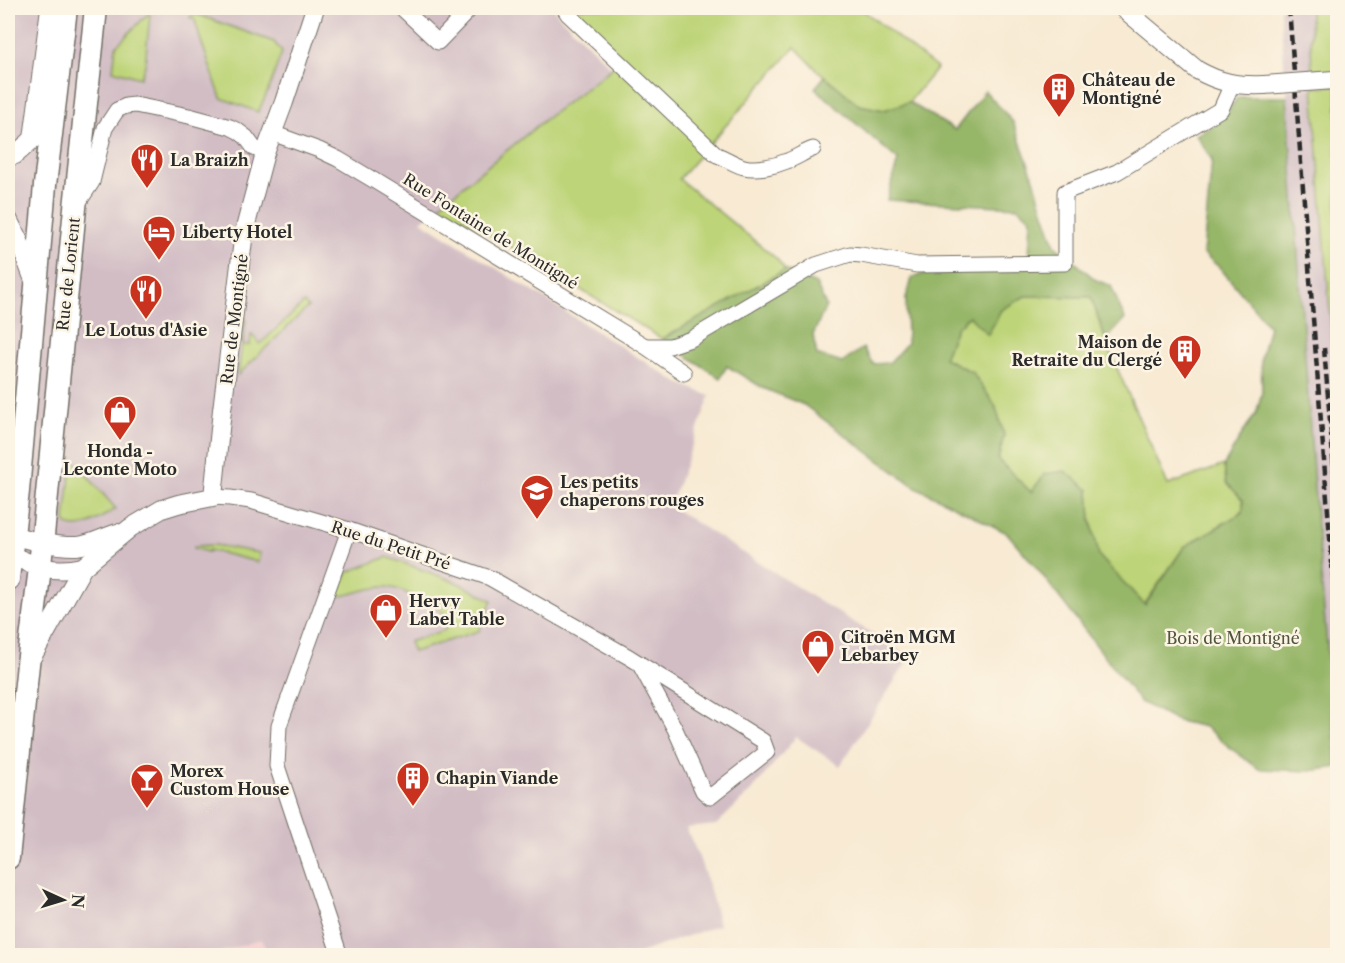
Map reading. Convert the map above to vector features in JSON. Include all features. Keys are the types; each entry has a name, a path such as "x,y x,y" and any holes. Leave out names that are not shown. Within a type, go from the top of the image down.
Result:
{"main road":[{"name":"Rue de Lorient","path":"8,579 45,185 66,8"},
{"name":"Rue de Lorient","path":"8,858 40,568 96,8"}],"street":[{"path":"8,157 15,155 33,139 50,8"},
{"name":"Rue de Montigné","path":"213,497 244,232 265,153 288,92 315,8"},
{"path":"402,8 438,42 469,10"},
{"path":"564,8 717,155 744,167 759,167 772,166 813,149"},
{"path":"1122,8 1197,70 1209,77 1246,86 1336,79"},
{"path":"645,346 670,346 690,339 816,265 850,254 917,265 1065,263 1065,192 1117,172 1221,109 1232,84"},
{"path":"75,208 92,182 105,128 117,110 126,106 149,107 230,128 246,137 254,148 265,153"},
{"name":"Rue Fontaine de Montigné","path":"272,133 338,159 645,346 684,373"},
{"path":"8,219 20,242 36,284"},
{"name":"Rue du Petit Pré","path":"28,664 83,567 130,528 162,509 213,497 251,501 349,530 490,578 639,663 763,741 767,752 710,797 703,791 675,729 639,663"},
{"name":"Rue du Petit Pré","path":"42,542 84,545 130,528"},
{"path":"340,956 277,766 279,726 349,530"},
{"path":"10,544 42,542"},
{"path":"10,544 40,568 70,570 83,567"}],"shaded area":[{"path":"8,8 553,8 612,68 421,221 677,382 710,396 670,506 910,657 840,766 796,737 753,789 716,825 686,828 699,857 719,925 631,956 268,956 262,939 213,955 8,955"},
{"path":"1280,8 1310,8 1312,75 1285,77"},
{"path":"1313,87 1337,405 1337,770 1316,514 1287,90"},
{"path":"262,939 268,955 213,956 255,941"}],"green space":[{"path":"570,8 860,8 937,68 909,102 884,110 859,105 816,69 795,47 679,179 777,259 785,270 662,339 440,205 612,68 619,60"},
{"path":"1310,8 1337,8 1337,71 1334,73 1312,75"},
{"path":"150,14 145,66 140,78 113,70 116,46"},
{"path":"194,15 274,42 282,52 258,112 221,98 195,20 190,17"},
{"name":"Bois de Montigné","path":"825,76 859,105 884,110 909,102 955,130 985,91 1013,122 1055,245 1096,280 1111,286 1125,319 1106,340 1091,297 1025,296 1001,310 988,335 969,316 956,328 944,358 972,372 995,405 1004,435 998,460 1031,492 1045,474 1065,471 1089,490 1091,521 1099,556 1145,605 1184,547 1243,512 1243,500 1226,482 1224,465 1256,414 1262,392 1261,358 1269,326 1220,268 1203,253 1212,160 1196,135 1221,121 1238,97 1287,97 1316,514 1337,767 1310,771 1259,769 1205,727 1178,721 1140,702 1007,533 914,486 804,405 763,388 727,366 720,378 662,339 785,270 816,284 826,306 813,335 817,355 842,363 863,348 873,364 889,363 907,343 906,298 912,278 934,270 1029,256 1031,219 1018,207 887,200 898,160 815,88"},
{"path":"1337,85 1337,406 1313,87"},
{"path":"1025,296 1091,297 1107,345 1168,485 1224,465 1226,482 1243,500 1243,512 1184,547 1144,605 1099,556 1091,521 1089,490 1045,474 1032,493 998,460 1004,435 995,405 972,372 944,358 956,328 970,316 1001,310"},
{"path":"304,303 308,307 238,375 245,317 243,345 250,345 251,334 260,344"},
{"path":"72,458 116,509 92,523 79,527 67,525 65,520"},
{"path":"215,545 260,553 258,562 194,548 195,546"},
{"path":"387,557 456,582 492,600 479,631 413,652 409,642 445,630 451,617 418,598 391,588 367,589 342,596 337,595 348,572"}],"railway":[{"path":"1289,8 1338,641"},
{"path":"1324,348 1338,518"}],"place":[{"name":"Château de Montigné","path":"1059,118"},
{"name":"La Braizh","path":"147,189"},
{"name":"Liberty Hotel","path":"159,261"},
{"name":"Le Lotus d'Asie","path":"146,320"},
{"name":"Maison de Retraite du Clergé","path":"1185,380"},
{"name":"Honda - Leconte Moto","path":"120,441"},
{"name":"Les petits chaperons rouges","path":"537,520"},
{"name":"Hervy Label Table","path":"386,639"},
{"name":"Citroën MGM Lebarbey","path":"818,675"},
{"name":"Chapin Viande","path":"413,807"},
{"name":"Morex Custom House","path":"147,809"}]}
